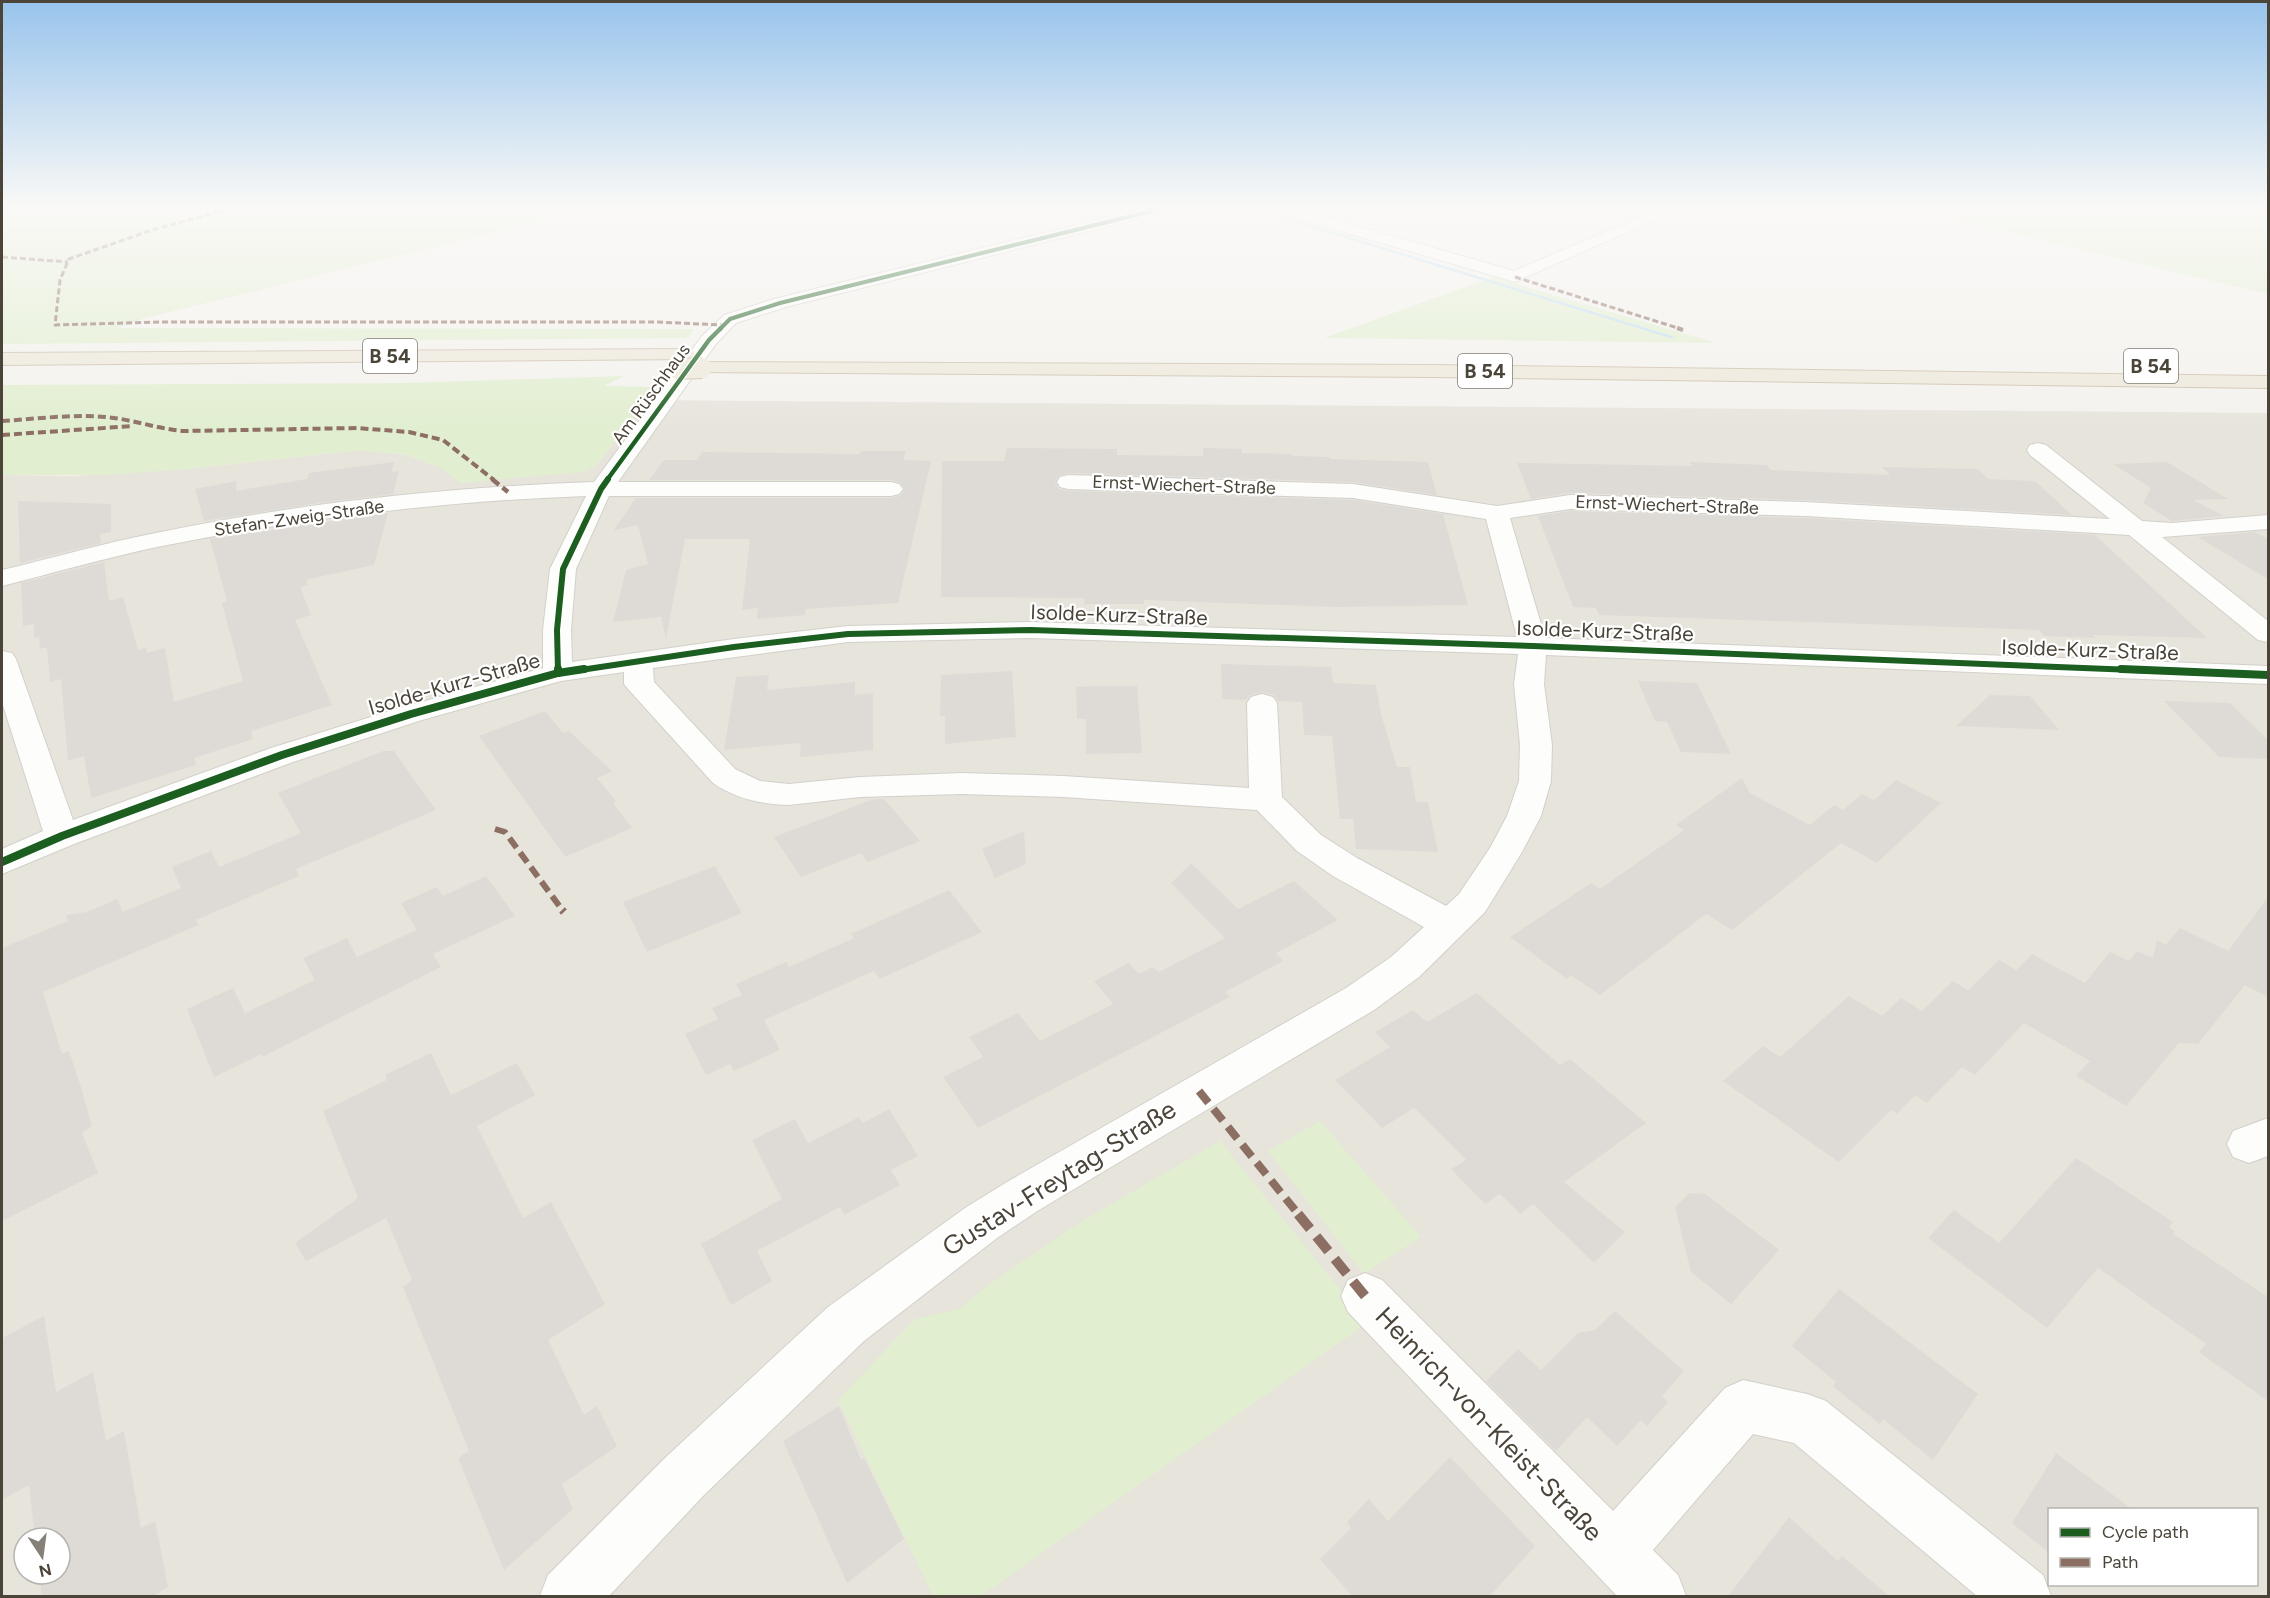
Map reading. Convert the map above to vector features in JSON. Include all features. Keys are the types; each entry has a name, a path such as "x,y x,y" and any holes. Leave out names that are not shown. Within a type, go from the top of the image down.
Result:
{"highway":[{"path":"2,353 94,358"},
{"name":"B 54","path":"2,359 706,362 1410,357 2268,368"},
{"path":"2033,364 2079,361"},
{"name":"B 54","path":"2,373 681,362"},
{"name":"B 54","path":"706,362 2268,382"}],"street":[{"name":"Am Rüschhaus","path":"558,673 557,630 563,569 601,489 709,340 730,319 780,303 859,284"},
{"path":"2038,450 2268,634"},
{"name":"Ernst-Wiechert-Straße","path":"1068,482 1353,491 1497,513 1570,502 1805,509 2135,529 2172,530 2268,522"},
{"path":"601,489 891,489"},
{"name":"Stefan-Zweig-Straße","path":"2,578 156,540 325,512 508,492 601,489"},
{"name":"Gustav-Freytag-Straße","path":"569,1596 684,1476 846,1324 981,1223 1023,1196 1360,999 1405,966 1472,903 1505,852 1524,816 1535,781 1536,745 1529,684 1533,646 1497,513"},
{"name":"Isolde-Kurz-Straße","path":"2,862 62,837 282,755 411,714 558,673 734,647 848,634 1019,630 1533,646 2268,675"},
{"path":"2,659 62,837"},
{"path":"638,662 639,684 724,776 734,785 752,792 792,793 892,785 1013,785 1266,800"},
{"path":"1262,703 1266,800 1318,849 1345,867 1451,925"},
{"name":"Heinrich-von-Kleist-Straße","path":"1365,1296 1657,1596"},
{"name":"Heinrich-von-Kleist-Straße","path":"1613,1553 1743,1406 1808,1420 2022,1596"}],"shaded area":[{"path":"646,400 2268,413 2268,1596 2,1596 2,475 73,476 186,469 360,450 407,455 442,468 461,483 596,466"}],"green space":[{"path":"2,284 286,284 145,318 118,328 694,329 688,338 2,344"},
{"path":"1475,284 1515,284 1716,343 1324,338"},
{"path":"2224,284 2268,284 2268,294"},
{"path":"624,376 604,386 652,387 646,400 596,466 582,472 461,483 442,468 407,455 360,450 186,469 106,475 2,475 2,385 403,383"},
{"path":"1320,1121 1421,1237 1364,1274 1268,1151"},
{"path":"1220,1141 1367,1323 981,1596 933,1596 838,1400 915,1319 959,1309 991,1283 1084,1220"}],"building":[{"path":"1007,448 1117,449 1117,455 1203,456 1203,448 1242,449 1242,453 1428,462 1437,495 1353,482 1068,473 1058,476 1055,483 1059,489 1068,491 1353,500 1443,514 1468,605 1336,607 1144,600 1144,604 1084,604 1085,598 941,597 942,461 1004,461"},
{"path":"861,451 906,451 903,460 931,461 898,603 806,609 805,615 757,619 758,608 742,610 750,539 685,539 666,639 661,617 613,622 626,570 648,564 638,525 614,530 636,498 891,498 900,496 905,489 900,482 891,480 649,480 664,460 697,460 702,452 860,454"},
{"path":"394,462 392,472 399,471 393,494 204,521 195,489 237,481 236,491 307,479 309,473"},
{"path":"1689,462 1767,465 1771,470 1890,475 1882,467 1978,469 1988,479 2035,481 2072,515 1805,500 1570,493 1531,499 1517,463 1694,466"},
{"path":"2167,462 2228,499 2193,500 2224,516 2172,521 2143,503 2151,488 2113,464"},
{"path":"18,501 111,504 111,532 100,534 101,543 20,563"},
{"path":"1570,511 1805,518 2095,535 2207,638 2093,635 2096,638 2044,636 2039,630 1599,615 1596,608 1573,607 1538,516"},
{"path":"388,513 374,565 309,579 306,582 308,585 300,587 311,615 295,620 332,705 251,731 253,739 194,758 196,765 91,798 84,756 68,761 61,679 50,682 47,647 40,649 39,637 34,638 34,624 23,626 21,583 104,562 109,601 123,597 138,650 146,648 147,653 165,648 174,702 243,681 222,603 227,601 210,539"},
{"path":"2255,532 2268,539 2268,579 2198,537"},
{"path":"1221,664 1331,667 1333,683 1376,685 1381,714 1397,767 1410,767 1416,802 1428,802 1438,852 1356,849 1353,819 1340,819 1332,736 1304,735 1302,702 1278,701 1274,695 1263,692 1250,695 1246,700 1222,699"},
{"path":"1012,671 1016,737 945,744 945,716 940,716 941,675"},
{"path":"769,675 767,690 855,682 855,695 873,693 873,750 800,757 801,743 724,750 736,677"},
{"path":"1638,681 1697,683 1731,754 1681,752 1667,722 1655,721"},
{"path":"1137,686 1142,753 1086,754 1086,719 1077,719 1076,687"},
{"path":"1990,695 2030,696 2059,730 1956,726"},
{"path":"2164,701 2230,703 2268,740 2268,759 2219,757"},
{"path":"545,711 563,733 569,731 612,771 597,778 616,801 613,803 632,828 565,857 479,736"},
{"path":"383,751 394,751 436,810 296,869 299,876 196,920 198,925 43,992 62,1054 69,1051 81,1087 92,1126 82,1133 98,1173 2,1221 2,948 68,921 66,915 87,912 117,899 123,912 181,888 172,867 211,851 219,867 301,833 278,793"},
{"path":"1742,778 1750,793 1810,825 1834,805 1843,810 1862,794 1874,800 1896,780 1941,803 1877,863 1841,843 1732,930 1706,914 1600,995 1571,975 1567,979 1510,937 1591,883 1600,889 1684,830 1676,825"},
{"path":"874,799 884,799 920,841 868,862 861,853 801,877 774,837"},
{"path":"1024,831 1026,864 995,878 982,849"},
{"path":"1191,863 1238,909 1294,881 1338,920 1276,953 1283,961 1225,992 1230,997 978,1128 943,1077 983,1057 969,1037 1018,1013 1040,1041 1113,1004 1094,981 1129,963 1139,974 1153,967 1159,972 1225,938 1171,883"},
{"path":"715,866 742,913 647,952 623,902"},
{"path":"486,876 515,916 433,954 441,967 262,1057 261,1054 214,1077 187,1009 233,988 245,1013 315,980 303,958 347,938 357,957 417,930 401,903 437,887 443,896"},
{"path":"949,890 982,932 880,979 874,971 764,1020 780,1050 734,1071 730,1064 706,1075 685,1034 718,1019 712,1008 742,995 736,984 786,962 789,967 854,938 851,934"},
{"path":"2268,897 2268,997 2245,985 2198,1044 2179,1043 2126,1106 2076,1076 2090,1061 2024,1023 1975,1075 1962,1067 1927,1103 1915,1095 1897,1114 1891,1110 1839,1162 1723,1081 1763,1046 1780,1057 1849,996 1882,1016 1901,998 1922,1011 1953,981 1968,990 1999,960 2016,970 2032,954 2085,983 2110,952 2129,961 2137,951 2153,958 2157,940 2166,945 2180,928 2228,951"},
{"path":"1477,993 1560,1065 1570,1059 1646,1123 1564,1182 1625,1232 1594,1263 1533,1204 1520,1214 1500,1194 1485,1204 1451,1169 1466,1160 1414,1108 1382,1128 1335,1080 1390,1047 1375,1032 1413,1010 1427,1022"},
{"path":"431,1053 451,1095 517,1063 535,1095 477,1126 523,1218 551,1202 605,1304 548,1340 584,1415 597,1406 617,1446 562,1484 573,1509 504,1570 458,1458 469,1451 403,1287 412,1280 386,1218 306,1261 295,1243 358,1198 323,1111 387,1080 385,1075"},
{"path":"889,1109 918,1156 891,1170 900,1185 844,1215 840,1207 757,1251 772,1281 731,1305 701,1244 782,1199 752,1140 795,1119 808,1143 859,1117 863,1123"},
{"path":"2076,1158 2173,1222 2169,1227 2175,1231 2173,1234 2268,1297 2268,1401 2199,1352 2206,1344 2098,1268 2047,1328 1928,1238 1954,1210 1999,1243"},
{"path":"1690,1193 1705,1194 1779,1250 1731,1304 1691,1272 1675,1207"},
{"path":"1839,1289 1978,1394 1933,1460 1883,1419 1880,1424 1856,1405 1833,1386 1836,1382 1792,1346"},
{"path":"1615,1311 1684,1371 1662,1396 1668,1402 1647,1426 1641,1420 1617,1446 1587,1417 1556,1451 1486,1381 1518,1349 1541,1370 1578,1333 1595,1330"},
{"path":"44,1316 56,1392 93,1372 106,1441 124,1431 141,1528 155,1521 168,1587 153,1596 42,1596 41,1586 72,1586 72,1526 34,1526 29,1485 2,1500 2,1338"},
{"path":"839,1406 861,1460 864,1458 904,1539 847,1583 783,1441"},
{"path":"2056,1453 2131,1508 2048,1508 2048,1552 2012,1523"},
{"path":"1450,1457 1535,1546 1490,1596 1352,1596 1320,1559 1351,1528 1347,1522 1369,1499 1388,1521"},
{"path":"1789,1517 1838,1561 1842,1556 1889,1596 1728,1596"}],"waterway":[{"path":"1497,284 1672,337"}],"marked path":[{"path":"60,284 55,325 162,322 658,322 722,325"},
{"path":"1536,284 1683,330"},
{"path":"2,421 59,417 106,417 161,429 184,431 357,428 409,432 443,440 508,492"},
{"path":"2,435 133,426"},
{"path":"495,829 505,832 564,912"},
{"path":"1199,1091 1365,1296"}],"cycle path":[{"path":"558,673 557,630 563,569 601,489 709,340 730,319 780,303 859,284"},
{"path":"2,862 62,836 282,755 411,714 558,673 734,647 848,634 1031,630 1533,646 2268,675"}]}
